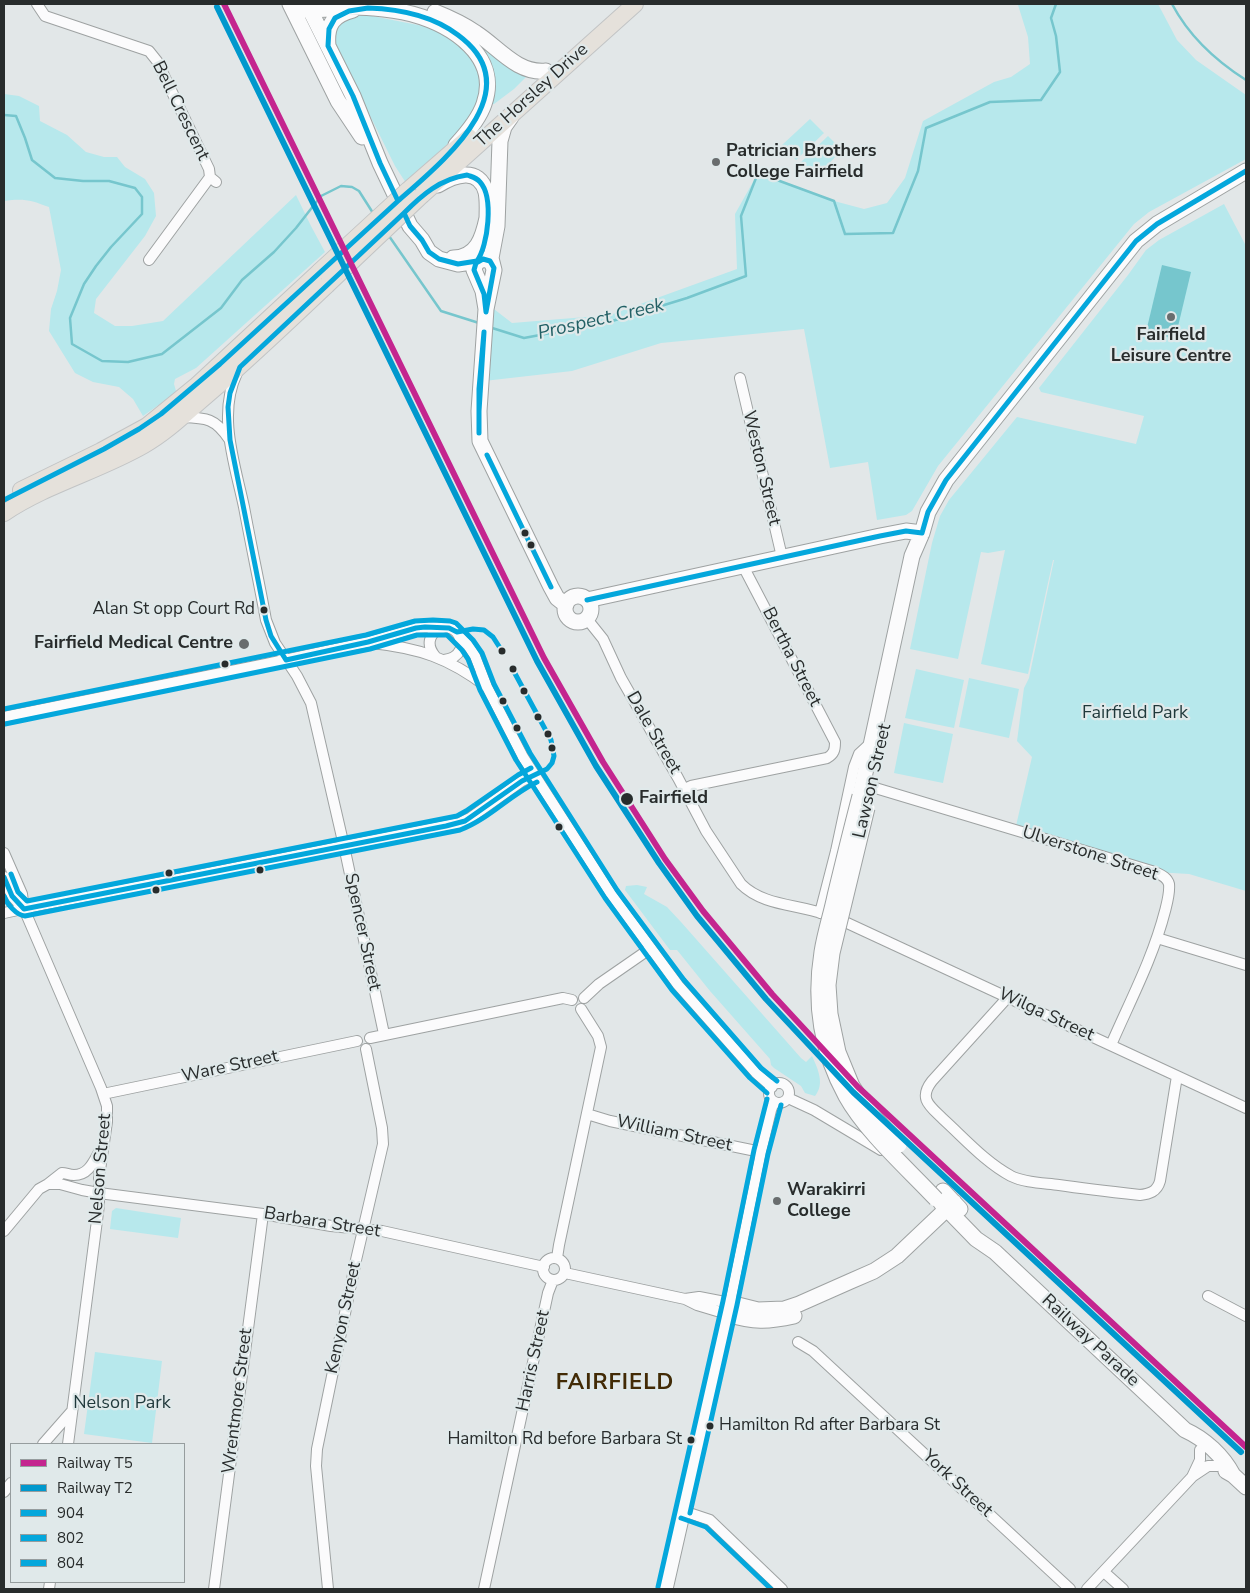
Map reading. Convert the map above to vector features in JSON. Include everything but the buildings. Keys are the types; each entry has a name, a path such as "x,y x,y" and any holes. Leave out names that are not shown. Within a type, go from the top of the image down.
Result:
{"main road":[{"path":"412,4 454,20 478,34 522,67 537,72 546,71"},
{"name":"The Horsley Drive","path":"414,193 447,156 620,4"},
{"name":"The Horsley Drive","path":"4,500 147,426 323,278 414,193 529,98 635,4"},
{"path":"300,8 343,6 412,14 448,28 462,37 482,59 486,72 487,87 484,105 467,132 447,156"},
{"path":"300,8 328,46 410,226 413,241 418,250 430,264 445,271 477,268 487,259 490,261 493,269"},
{"path":"300,8 338,101 380,163"},
{"path":"328,46 327,39 330,24 338,15 353,10 372,8"},
{"path":"529,98 510,118 501,136 497,226 492,258 493,269 486,310 481,368 480,441 551,587 557,598 566,605"},
{"path":"587,600 591,609 587,619 579,622 571,620 566,613 566,605 572,598 576,597 587,600 880,536 906,531 922,533 928,512 946,480 1136,241 1157,224 1246,171"},
{"path":"414,193 462,175 478,179 486,191 487,218 485,243 477,268 486,310"},
{"path":"410,226 435,253 452,258 469,254 478,246 484,233 487,218"},
{"path":"422,240 433,255 445,262 477,268"},
{"name":"The Horsley Drive","path":"4,513 16,504 36,494 113,461 164,432 240,366 323,278"},
{"name":"Lawson Street","path":"867,794 872,742 912,556 922,533"},
{"name":"Lawson Street","path":"922,533 919,567 832,953 828,985 833,1033 838,1052 852,1086 868,1110 949,1205"},
{"path":"666,1589 728,1309 770,1310 784,1308 799,1304 874,1271 897,1256 949,1205"},
{"name":"Railway Parade","path":"949,1205 976,1239 995,1252 1185,1430 1192,1442 1200,1450 1246,1487"},
{"name":"Railway Parade","path":"1185,1430 1198,1436 1226,1463 1233,1476"}],"street":[{"name":"Bell Crescent","path":"37,4 45,16 149,51 157,61 209,169 213,179 148,260"},
{"name":"Spencer Street","path":"240,366 230,393 228,407 230,440 266,620 271,636 301,682 311,703 384,1034"},
{"name":"Weston Street","path":"740,378 782,557"},
{"path":"182,417 211,420 218,424 230,440"},
{"name":"Bertha Street","path":"684,789 828,758 835,749 835,742 744,566"},
{"name":"Dale Street","path":"587,619 602,639 621,678 684,789 702,825 729,868 741,884 754,895"},
{"path":"4,718 286,660 368,642 416,628 449,628 460,637 476,656 487,687 534,775 606,888 678,985 756,1072 772,1087"},
{"path":"441,628 436,630 430,638 430,648 439,658 453,658 457,655 461,646 460,637"},
{"path":"368,642 410,649 439,658 470,674 487,687"},
{"name":"Lawson Street","path":"754,895 778,903 822,913 854,767 859,754 872,742"},
{"path":"4,913 459,823 470,818 522,781 534,775"},
{"name":"Ulverstone Street","path":"867,794 1146,869 1168,880 1169,892 1157,938 1110,1045"},
{"name":"Nelson Street","path":"4,853 22,894 24,909 103,1094 108,1112 99,1177 99,1205 68,1443"},
{"name":"Nelson Street","path":"4,877 12,896 24,909"},
{"name":"Wilga Street","path":"845,922 1246,1108"},
{"path":"1157,938 1246,965"},
{"path":"584,998 599,984 651,948"},
{"path":"572,1000 577,996 584,998"},
{"path":"1008,997 932,1081 925,1092 925,1098 934,1110 990,1162 1012,1176 1036,1182 1140,1195 1152,1193 1160,1181 1177,1076"},
{"path":"370,1038 371,1045 366,1049 359,1047 358,1041 363,1035 370,1038 563,998 572,1000"},
{"path":"581,1009 585,1006 584,998"},
{"path":"572,1000 572,1006 578,1010 581,1009"},
{"path":"557,1258 601,1044 581,1009"},
{"name":"Ware Street","path":"103,1094 358,1041"},
{"name":"Kenyon Street","path":"328,1589 316,1466 317,1449 383,1144 382,1128 366,1049"},
{"path":"780,1083 786,1086 789,1091 788,1098 780,1103 771,1100 769,1094 772,1087 780,1083"},
{"path":"788,1098 814,1110 881,1150"},
{"path":"565,1272 685,1298 699,1297 728,1309 761,1152 774,1102"},
{"name":"William Street","path":"587,1114 620,1123 761,1152"},
{"path":"4,1231 39,1189 62,1174 77,1175 89,1170 104,1144"},
{"name":"Barbara Street","path":"48,1184 60,1184 99,1193 262,1214 331,1226 382,1231 544,1266"},
{"name":"Wrentmore Street","path":"214,1589 262,1214"},
{"path":"557,1258 563,1263 565,1272 560,1278 553,1280 546,1276 544,1266 546,1261 557,1258"},
{"name":"Harris Street","path":"484,1589 548,1293 553,1280"},
{"path":"1208,1296 1246,1316"},
{"name":"York Street","path":"798,1342 813,1351 1070,1589"},
{"path":"44,1443 72,1410"},
{"path":"1192,1477 1200,1460 1200,1450"},
{"path":"1087,1589 1192,1477 1208,1466 1218,1466"},
{"path":"682,1511 710,1520 782,1589"},
{"path":"1104,1572 1123,1589"}],"green space":[{"path":"1019,4 1158,4 1177,40 1196,60 1246,95 1246,159 1149,212 1134,224 938,466 912,511 906,515 877,520 868,462 830,468 804,329 661,343 572,371 484,381 490,306 512,323 610,315 737,269 735,214 758,173 834,201 864,209 887,203 905,178 923,121 994,82 1011,77 1030,64 1028,37"},
{"path":"367,15 428,27 454,39 482,70 483,87 471,115 441,156 406,183 395,166 333,41 340,23 348,18"},
{"path":"465,33 527,76 514,89 494,104 492,104 494,89"},
{"path":"4,94 19,96 39,106 40,121 67,135 86,152 104,157 117,157 125,167 145,179 154,193 156,216 145,236 96,299 94,313 115,326 132,326 163,321 296,195 325,252 196,368 175,379 176,391 143,416 133,399 119,387 93,382 75,373 49,331 51,309 61,270 49,207 27,200 4,201"},
{"path":"810,119 824,133 796,160 782,145"},
{"path":"828,136 842,150 815,178 800,163"},
{"name":"Fairfield Park","path":"1224,204 1246,246 1246,891 1189,874 1155,872 1015,830 1032,757 1017,741 1024,688 1029,678 1054,560 1028,674 981,664 1005,550 988,553 981,552 958,659 910,649 932,543 940,516 949,500 1017,417 1136,444 1144,416 1041,392 1039,388 1146,250 1159,240"},
{"path":"916,669 964,680 954,728 905,718"},
{"path":"969,678 1019,689 1009,738 959,727"},
{"path":"904,723 953,734 943,783 894,773"},
{"path":"637,885 647,887 644,894 667,907 801,1058 806,1062 812,1056 820,1081 820,1087 815,1096 805,1093 801,1086 771,1065 770,1059 710,991 677,950 670,950 625,890 626,886"},
{"path":"116,1208 181,1218 178,1238 110,1229 112,1211"},
{"name":"Nelson Park","path":"95,1352 162,1361 152,1443 84,1434"}],"shaded area":[{"path":"1162,265 1191,272 1175,339 1146,332"}],"waterway":[{"name":"Prospect Creek","path":"489,327 524,338 609,322 687,298 746,276 741,216 758,173 834,201 845,234 893,233 918,171 926,128 990,102 1041,100 1060,72 1056,36 1051,18 1056,4"},
{"name":"Prospect Creek","path":"1172,4 1187,27 1204,47 1224,65 1246,80"},
{"name":"Prospect Creek","path":"4,115 16,116 32,160 55,178 109,181 135,188 142,197 142,214 96,266 84,284 70,318 72,344 102,361 128,362 162,354 221,308 242,280 274,252 321,196 341,186 352,187 359,191 373,213"},
{"name":"Prospect Creek","path":"389,236 441,311 479,323"}],"rail line":[{"name":"T5","path":"224,4 544,658 603,762 665,859 703,911 772,994 858,1087 1246,1447"},
{"name":"T2","path":"217,7 537,661 596,766 659,863 697,916 766,999 853,1092 1241,1452"}],"transit line":[{"name":"904","path":"368,8 404,12 427,18 448,28 458,35 479,56 486,79 484,101 473,124 456,146 398,201 380,163 353,96 328,46 329,29 335,18 349,11 368,8"},
{"name":"904","path":"922,533 928,512 946,480 1136,241 1157,224 1246,171"},
{"name":"904","path":"467,175 477,179 484,189 487,199 488,222 484,244 477,261 458,264 439,259 429,252 410,226 404,213 440,184 467,175"},
{"name":"904","path":"4,500 104,449 161,414 220,364 398,201"},
{"name":"904","path":"404,213 240,367 230,393 228,407 230,440 266,620 271,636 286,660 425,627 449,628 457,632 473,629 484,630 493,637 502,651"},
{"name":"904","path":"483,259 490,261 494,268 486,312 484,294 474,270 476,263 483,259"},
{"name":"904","path":"479,433 479,389 484,332"},
{"name":"904","path":"479,433 484,332"},
{"name":"904","path":"487,455 551,587"},
{"name":"904","path":"487,455 551,587"},
{"name":"904","path":"587,600 880,536 906,531 922,533"},
{"name":"804","path":"4,709 366,635 415,621 433,620 456,623 473,640 482,653 494,684 530,753 617,890 684,980 761,1068 777,1081"},
{"name":"802","path":"5,724 370,649 417,635 447,635 468,659 480,690 516,760 605,898 672,990 750,1078 767,1093"},
{"name":"904","path":"4,877 12,896 24,909 465,821 522,781 547,769 552,763 554,756 551,740 512,668"},
{"name":"804","path":"11,874 18,892 27,901 457,816 531,768"},
{"name":"802","path":"4,896 12,909 18,914 25,916 460,830 480,820 537,782"},
{"name":"804","path":"658,1587 723,1301 754,1150 767,1099"},
{"name":"802","path":"690,1513 737,1305 768,1154 781,1105"},
{"name":"802","path":"681,1518 706,1527 771,1589"}],"place":[{"name":"Patrician Brothers College Fairfield","path":"716,162"},
{"name":"Fairfield Leisure Centre","path":"1171,317"},
{"name":"Alan St opp Court Rd","path":"264,610"},
{"name":"Fairfield Medical Centre","path":"244,644"},
{"name":"Fairfield","path":"627,799"},
{"name":"Warakirri College","path":"777,1201"},
{"name":"Hamilton Rd after Barbara St","path":"710,1426"},
{"name":"Hamilton Rd before Barbara St","path":"691,1440"}],"district":[{"name":"FAIRFIELD","path":"615,1384"}]}
